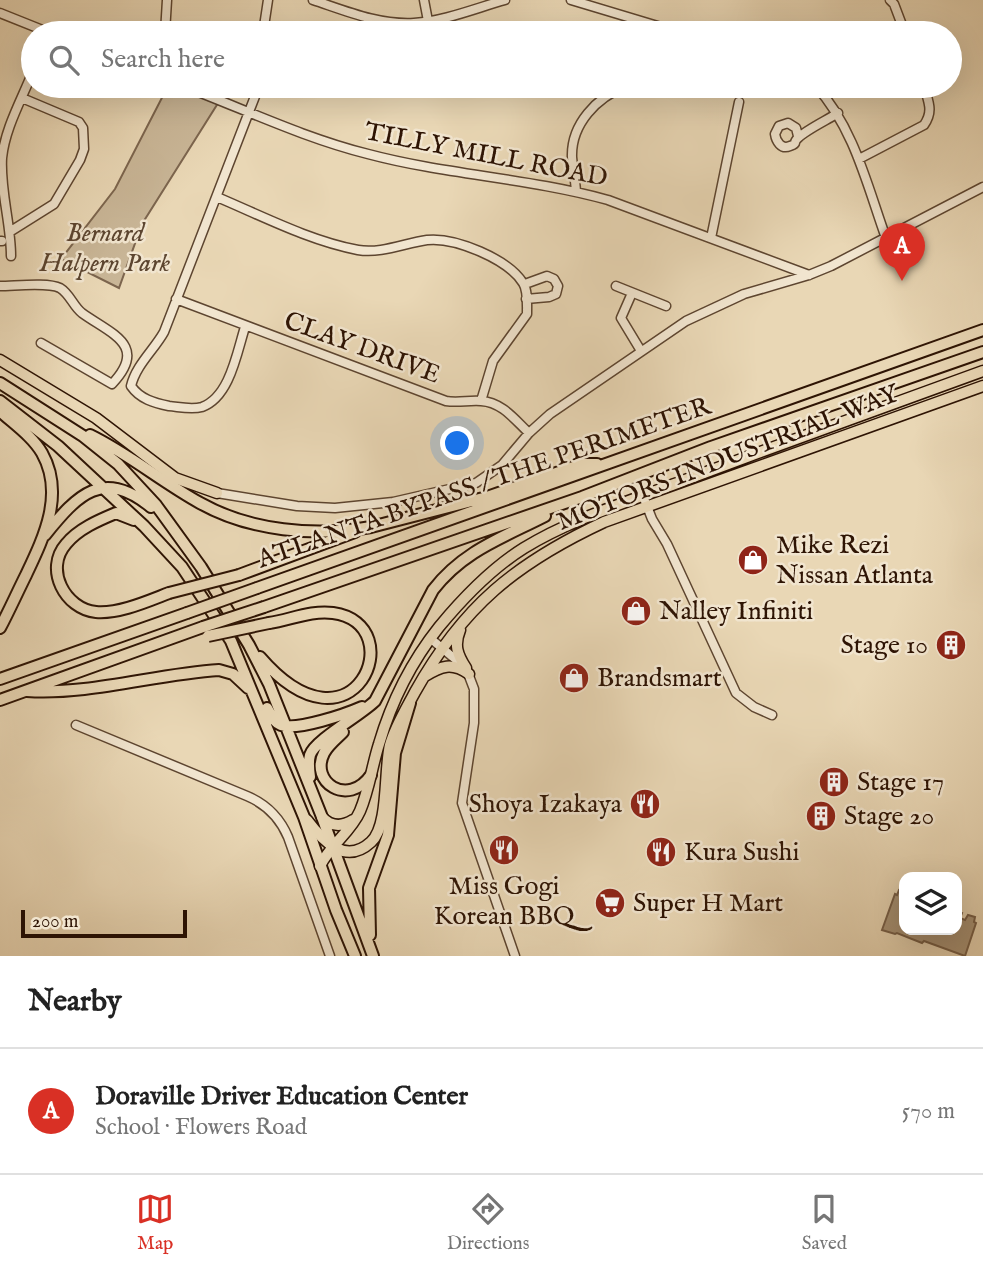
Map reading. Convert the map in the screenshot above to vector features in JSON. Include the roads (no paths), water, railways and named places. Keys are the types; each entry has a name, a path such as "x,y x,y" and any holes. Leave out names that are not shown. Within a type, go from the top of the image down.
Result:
{"highway":[{"name":"ATLANTA BYPASS / THE PERIMETER","path":"0,679 983,330"},
{"name":"ATLANTA BYPASS / THE PERIMETER","path":"206,632 264,607 582,497 711,447 983,352"},
{"path":"0,383 56,418 118,464 146,492 201,567 249,645 287,726 372,952"},
{"path":"0,401 33,425 144,526 182,567 246,662 272,718 277,723 287,726 361,708 376,694 390,674"},
{"path":"0,411 33,442 48,467 52,501 43,538 0,628"},
{"path":"56,418 105,443 202,504 240,519 286,530 353,530 371,527 487,497 582,464 607,464"},
{"path":"43,538 71,508 101,487 117,487 129,491 169,522"},
{"path":"371,775 354,790 339,792 329,785 321,764 326,749 381,692 433,590 460,561 582,497"},
{"path":"144,526 116,513 92,524 67,542 57,569 61,588 66,596 79,607 102,612 239,575 371,527"},
{"path":"0,700 163,642 316,614 333,613 349,619 362,630 368,642 370,661 365,678 353,691 343,696 325,698 312,696 278,677 249,645"},
{"path":"231,641 304,817 355,956"},
{"path":"27,691 66,692 219,670 237,677 256,697"},
{"path":"372,952 369,888 388,835 395,753 410,703"},
{"path":"312,790 309,765 311,753 322,741 365,711"}],"main road":[{"path":"0,360 96,418 175,478 217,493"},
{"name":"MOTORS INDUSTRIAL WAY","path":"332,846 348,852 355,851 369,844 378,833 390,745 424,677 442,648 480,603 550,548 645,501 983,371"},
{"name":"MOTORS INDUSTRIAL WAY","path":"320,866 332,846 357,818 390,711 431,639 465,598 498,567 562,527 983,386"},
{"path":"463,622 456,640 458,657 467,671"},
{"path":"424,677 445,665 467,671"},
{"path":"304,817 321,839 332,846"},
{"path":"322,817 326,822 337,825 357,818"}],"street":[{"path":"166,21 167,0"},
{"path":"265,21 268,0"},
{"path":"313,0 379,21"},
{"path":"424,0 428,21 505,0"},
{"path":"571,0 632,21"},
{"path":"890,0 900,21"},
{"path":"0,13 21,22"},
{"name":"TILLY MILL ROAD","path":"215,98 302,133 369,155 576,191 608,200 809,275"},
{"path":"245,327 229,374 218,396 201,407 190,409 162,405 137,395 131,386 133,376 164,332 255,98"},
{"path":"576,191 572,156 575,139 581,122 602,98"},
{"path":"826,98 849,133 886,238"},
{"path":"859,159 924,125 929,117 927,98"},
{"path":"11,231 54,204 80,160 85,140 79,122 22,99 10,127 2,160 11,231 11,256"},
{"path":"711,238 739,102"},
{"path":"798,136 838,113"},
{"path":"217,493 322,509 394,502 481,481 502,465 529,433 550,414 686,321 714,306 809,275 983,187"},
{"path":"217,197 333,244 362,250 382,250 429,240 463,246 507,266 525,284 527,314 493,361 481,401"},
{"path":"780,264 781,284"},
{"path":"525,284 547,276 554,279 558,286 556,294 550,297 526,299"},
{"path":"0,286 59,287 78,311 119,338 127,346 129,356 112,384 41,343"},
{"path":"616,286 666,306"},
{"path":"632,293 621,318 641,351"},
{"name":"CLAY DRIVE","path":"176,299 446,401 498,404 529,433"},
{"path":"645,501 736,693 754,708 772,715"},
{"path":"431,639 467,671 476,703 462,803 515,956"},
{"path":"76,725 247,796 267,808 285,831 330,956"}],"place":[{"name":"Doraville Driver Education Center","path":"902,281"},
{"name":"Mike Rezi Nissan Atlanta","path":"753,560"},
{"name":"Nalley Infiniti","path":"636,611"},
{"name":"Stage 10","path":"951,645"},
{"name":"Brandsmart","path":"574,678"},
{"name":"Stage 17","path":"834,782"},
{"name":"Shoya Izakaya","path":"645,804"},
{"name":"Stage 20","path":"821,816"},
{"name":"Miss Gogi Korean BBQ","path":"504,850"},
{"name":"Kura Sushi","path":"661,852"},
{"name":"Super H Mart","path":"610,903"}],"park label":[{"name":"Bernard Halpern Park","path":"105,248"}]}
